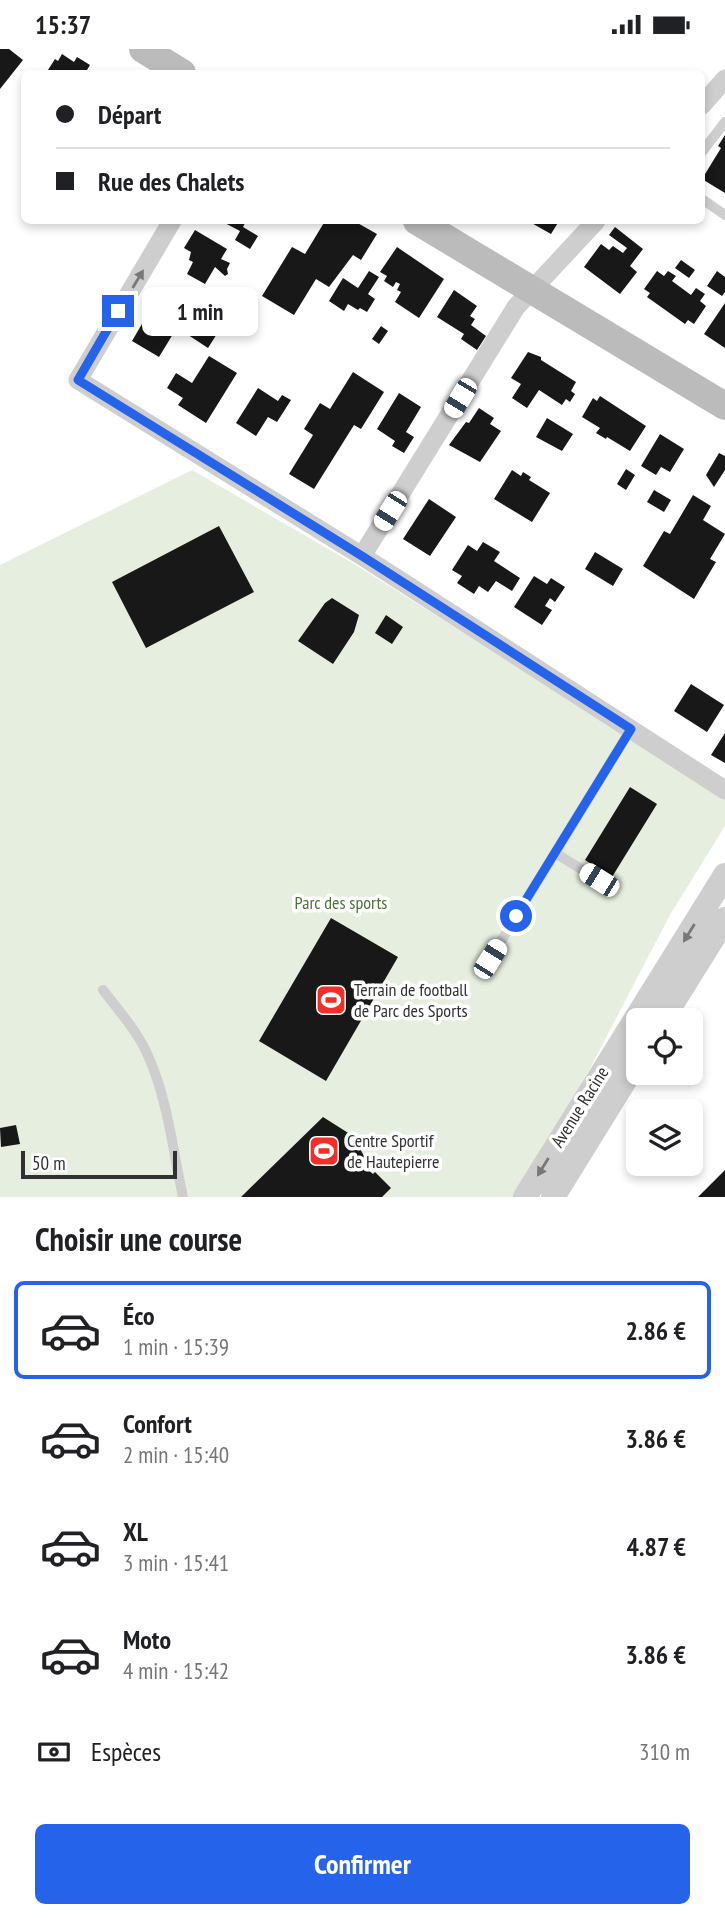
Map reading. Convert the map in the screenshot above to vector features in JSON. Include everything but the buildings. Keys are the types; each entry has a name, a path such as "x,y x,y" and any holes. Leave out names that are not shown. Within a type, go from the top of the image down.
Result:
{"main road":[{"path":"143,49 177,70"},
{"path":"422,224 725,406"}],"street":[{"path":"705,102 725,79"},
{"path":"170,224 78,380 362,556 725,790"},
{"path":"362,556 516,307 593,224"},
{"name":"Avenue Racine","path":"525,1197 725,875"},
{"path":"669,1008 725,919"},
{"name":"Avenue Racine","path":"553,1197 626,1079"}],"lane":[{"path":"705,148 725,122"},
{"path":"705,201 725,215"},
{"path":"490,959 631,729"},
{"path":"555,853 599,880"},
{"path":"103,990 130,1026 149,1058 163,1103 183,1197"}],"green space":[{"name":"Parc des sports","path":"192,470 356,565 725,798 725,826 670,915 523,1197 0,1197 0,565"}],"place":[{"name":"Terrain de football de Parc des Sports","path":"331,1000"},
{"name":"Centre Sportif de Hautepierre","path":"324,1151"}],"route":[{"path":"118,311 78,380 362,556 631,729 516,916"}]}
